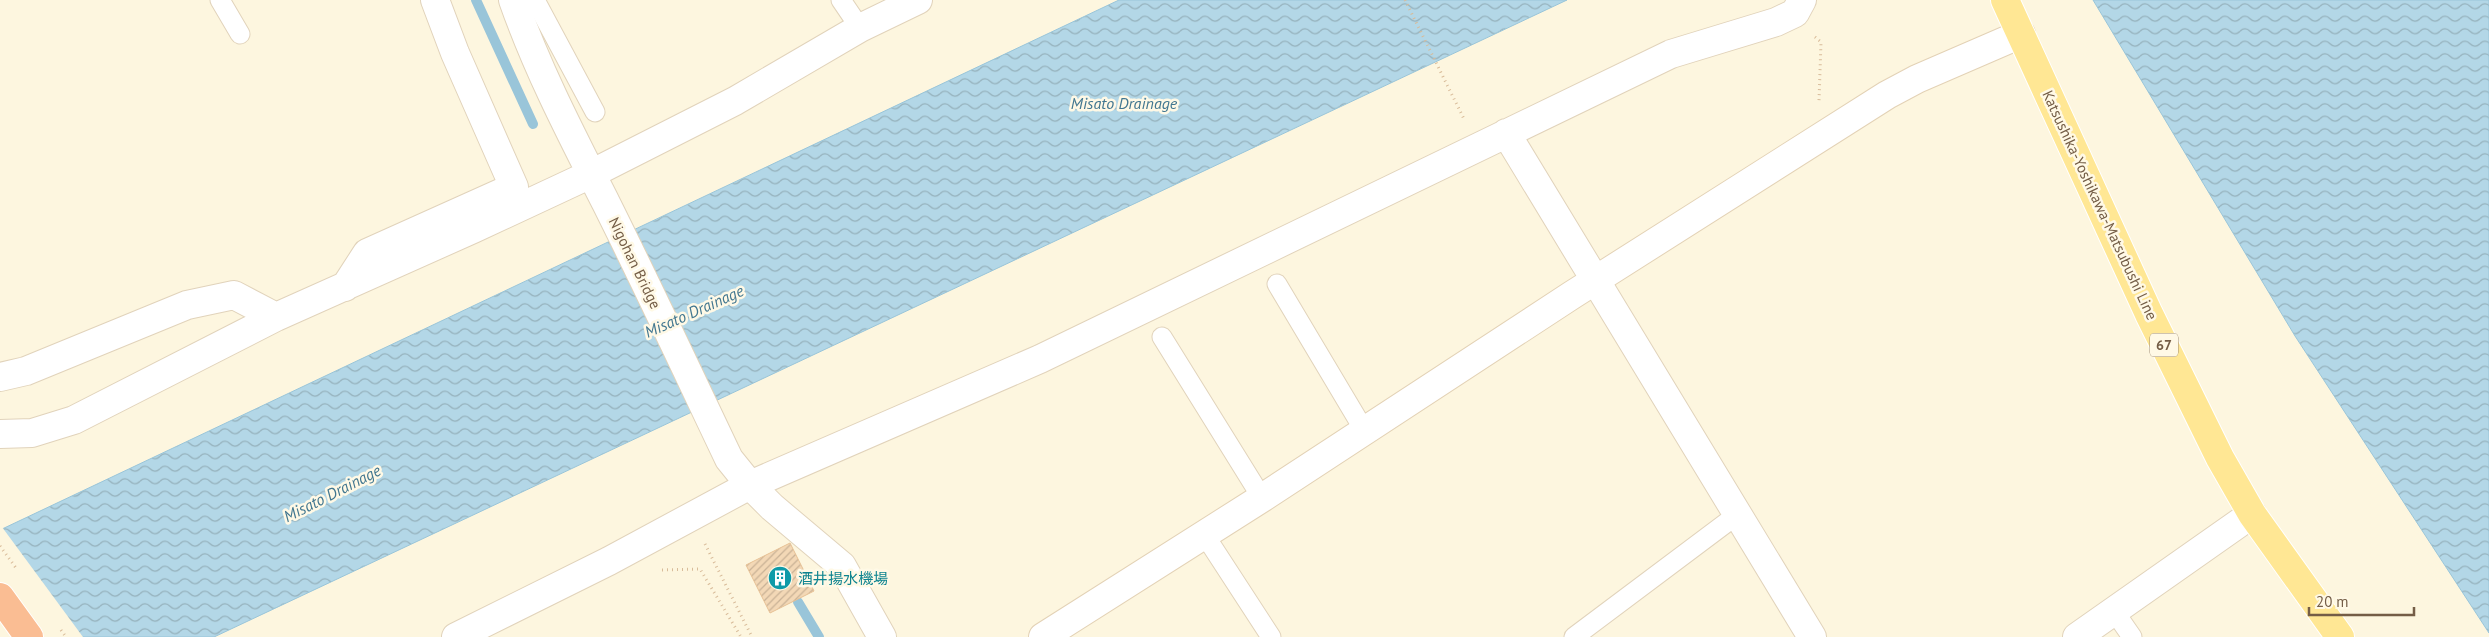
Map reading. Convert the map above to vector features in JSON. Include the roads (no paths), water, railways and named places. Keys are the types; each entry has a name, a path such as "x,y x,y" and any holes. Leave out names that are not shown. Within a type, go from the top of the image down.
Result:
{"highway":[{"path":"0,597 29,637"}],"main road":[{"name":"Katsushika-Yoshikawa-Matsubushi Line","path":"2006,0 2153,322 2220,458 2252,514 2340,637"}],"street":[{"path":"344,287 366,253 514,187 455,53 435,0"},
{"name":"Nigohan Bridge","path":"513,0 529,46 729,459 750,484 842,566 882,637"},
{"path":"0,434 32,433 74,420 276,317 591,174 735,100 860,28 918,0"},
{"path":"456,637 609,561 750,484 1040,359 1671,54 1796,13 1802,0"},
{"path":"1043,637 1887,95 1916,79 2021,34"},
{"path":"1506,133 1812,637"},
{"path":"0,376 26,371 187,305 234,295 276,317"},
{"path":"2077,637 2252,514"}],"lane":[{"path":"220,0 240,34"},
{"path":"535,0 595,112"},
{"path":"841,0 860,28"},
{"path":"1277,284 1364,430"},
{"path":"1162,337 1262,498"},
{"path":"1574,637 1738,514"},
{"path":"1204,534 1271,637"},
{"path":"2114,611 2132,637"}],"water":[{"name":"Misato Drainage","path":"1119,0 1567,0 214,637 0,637 0,530"},
{"path":"2093,0 2489,0 2489,633 2295,336"}],"waterway":[{"path":"476,0 533,124"},
{"path":"798,602 819,637"}],"place":[{"name":"酒井揚水機場","path":"780,578"}]}
